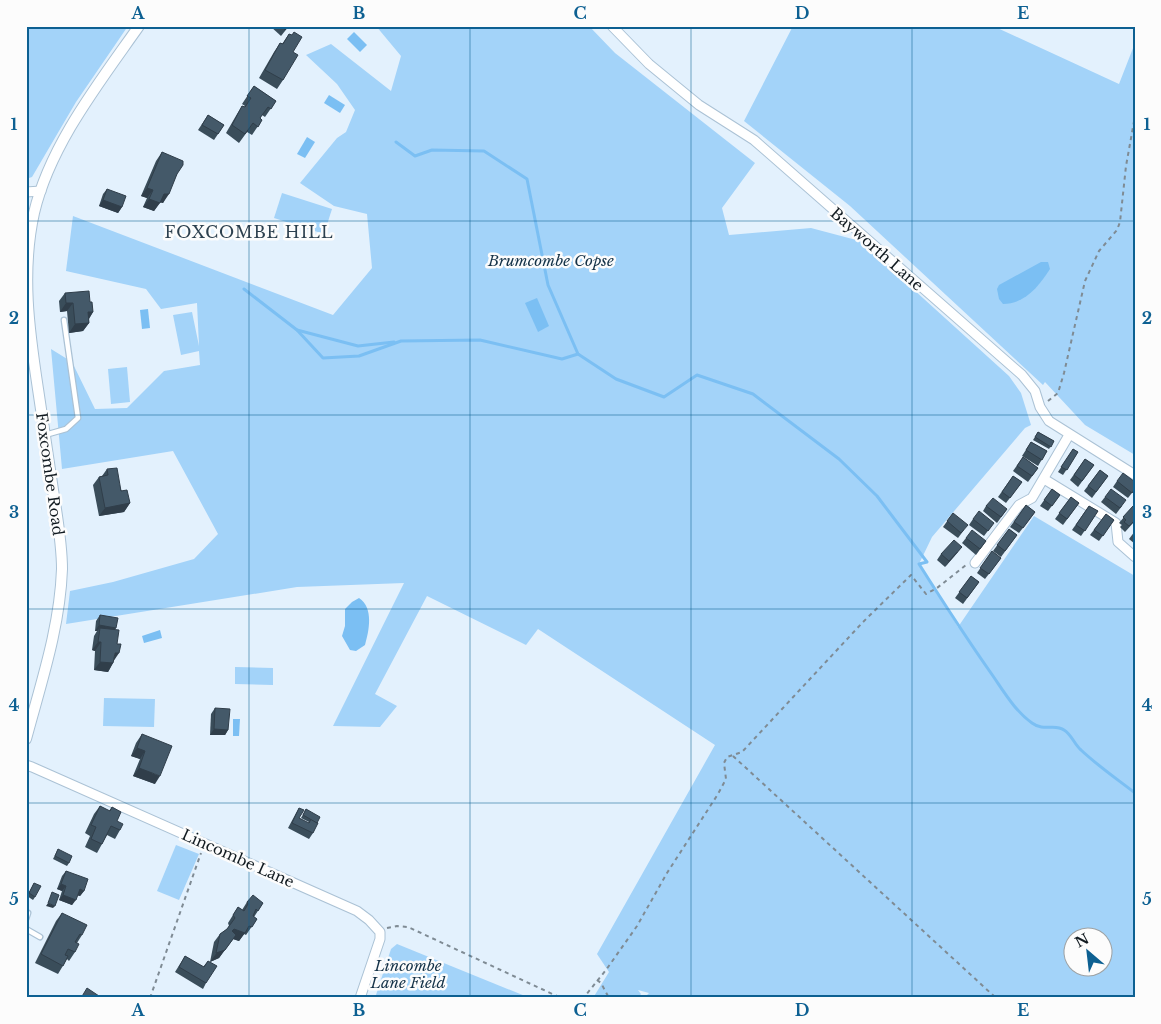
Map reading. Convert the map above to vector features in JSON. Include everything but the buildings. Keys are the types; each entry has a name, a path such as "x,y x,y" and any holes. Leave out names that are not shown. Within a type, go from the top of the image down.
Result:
{"street":[{"name":"Foxcombe Road","path":"26,739 58,612 62,568 59,531 30,339 26,273 29,240 41,191 54,158 76,119 139,26"},
{"name":"Bayworth Lane","path":"612,26 648,64 699,105 754,140 814,195 1022,375 1035,391 1040,407 1049,421 1135,475"},
{"path":"26,192 41,191"},
{"path":"975,563 1020,505 1032,498 1069,435"},
{"path":"1044,479 1116,523 1118,542 1135,557"},
{"name":"Lincombe Lane","path":"26,765 32,766 357,911 380,932"},
{"path":"360,998 380,939 380,932"}],"lane":[{"path":"45,435 66,429 78,418 64,320"},
{"path":"26,912 28,913 26,919"},
{"path":"26,929 40,937"}],"path":[{"path":"1040,407 1058,392 1085,281 1093,261 1117,230 1120,222 1126,166 1135,116"},
{"path":"581,998 585,996 637,926 667,873 718,794 726,779 724,763 727,757 742,752 863,622 911,574 926,594 937,588 960,568 975,563"},
{"path":"733,756 996,998"},
{"path":"150,998 204,844"},
{"path":"380,932 397,926 408,927 561,998"},
{"path":"597,980 601,982 609,998"}],"green space":[{"path":"26,26 128,26 76,102 32,177 26,179"},
{"name":"Brumcombe Copse","path":"376,26 589,26 615,53 755,163 722,208 729,235 811,228 860,241 1009,376 1021,393 1031,425 1025,428 932,537 919,564 958,627 1034,516 1135,576 1135,998 644,998 649,993 638,990 641,994 638,998 593,998 609,972 597,954 715,745 538,629 526,645 427,596 375,694 397,706 380,727 333,726 404,583 297,587 66,624 70,591 113,582 194,559 218,534 173,451 62,469 51,349 72,362 95,409 127,408 164,371 200,365 199,351 181,355 173,315 192,312 199,346 197,303 161,309 146,289 66,271 73,216 333,315 372,268 367,214 334,206 300,183 337,138 346,132 355,110 337,84 306,55 331,44 391,91 401,56"},
{"path":"793,26 993,26 1119,84 1135,43 1135,455 1085,425 1045,382 1043,385 850,206 744,121"},
{"path":"282,193 332,209 324,234 274,218"},
{"path":"127,367 130,402 111,404 108,369"},
{"path":"235,667 273,668 273,685 235,684"},
{"path":"104,698 155,699 154,727 103,726"},
{"path":"176,845 199,854 179,900 157,891"},
{"name":"Lincombe Lane Field","path":"397,944 530,998 375,998 391,949"}],"shaded area":[{"path":"354,32 367,45 360,52 347,39"},
{"path":"329,95 345,105 340,113 324,103"},
{"path":"307,137 315,142 305,158 297,154"},
{"path":"1041,262 1048,262 1050,269 1036,288 1018,301 1003,304 999,299 997,289 999,285"},
{"path":"537,298 549,326 538,332 525,303"},
{"path":"148,309 150,328 142,329 140,310"},
{"path":"359,598 367,608 369,627 365,645 356,651 350,650 342,636 345,626 345,609"},
{"path":"160,630 162,638 144,643 142,636"},
{"path":"233,719 240,719 239,736 233,736"}],"waterway":[{"path":"396,142 415,156 432,150 484,151 527,179 548,285 578,354 616,379 664,397 697,375 753,394 839,459 877,496 927,562 919,564 1016,708 1036,726 1057,727 1064,730 1087,756 1135,793"},
{"path":"244,289 297,330 323,358 359,356 401,341 480,340 562,359 578,354"},
{"path":"297,330 358,346 394,342"}],"district":[{"name":"FOXCOMBE HILL","path":"249,232"}]}
